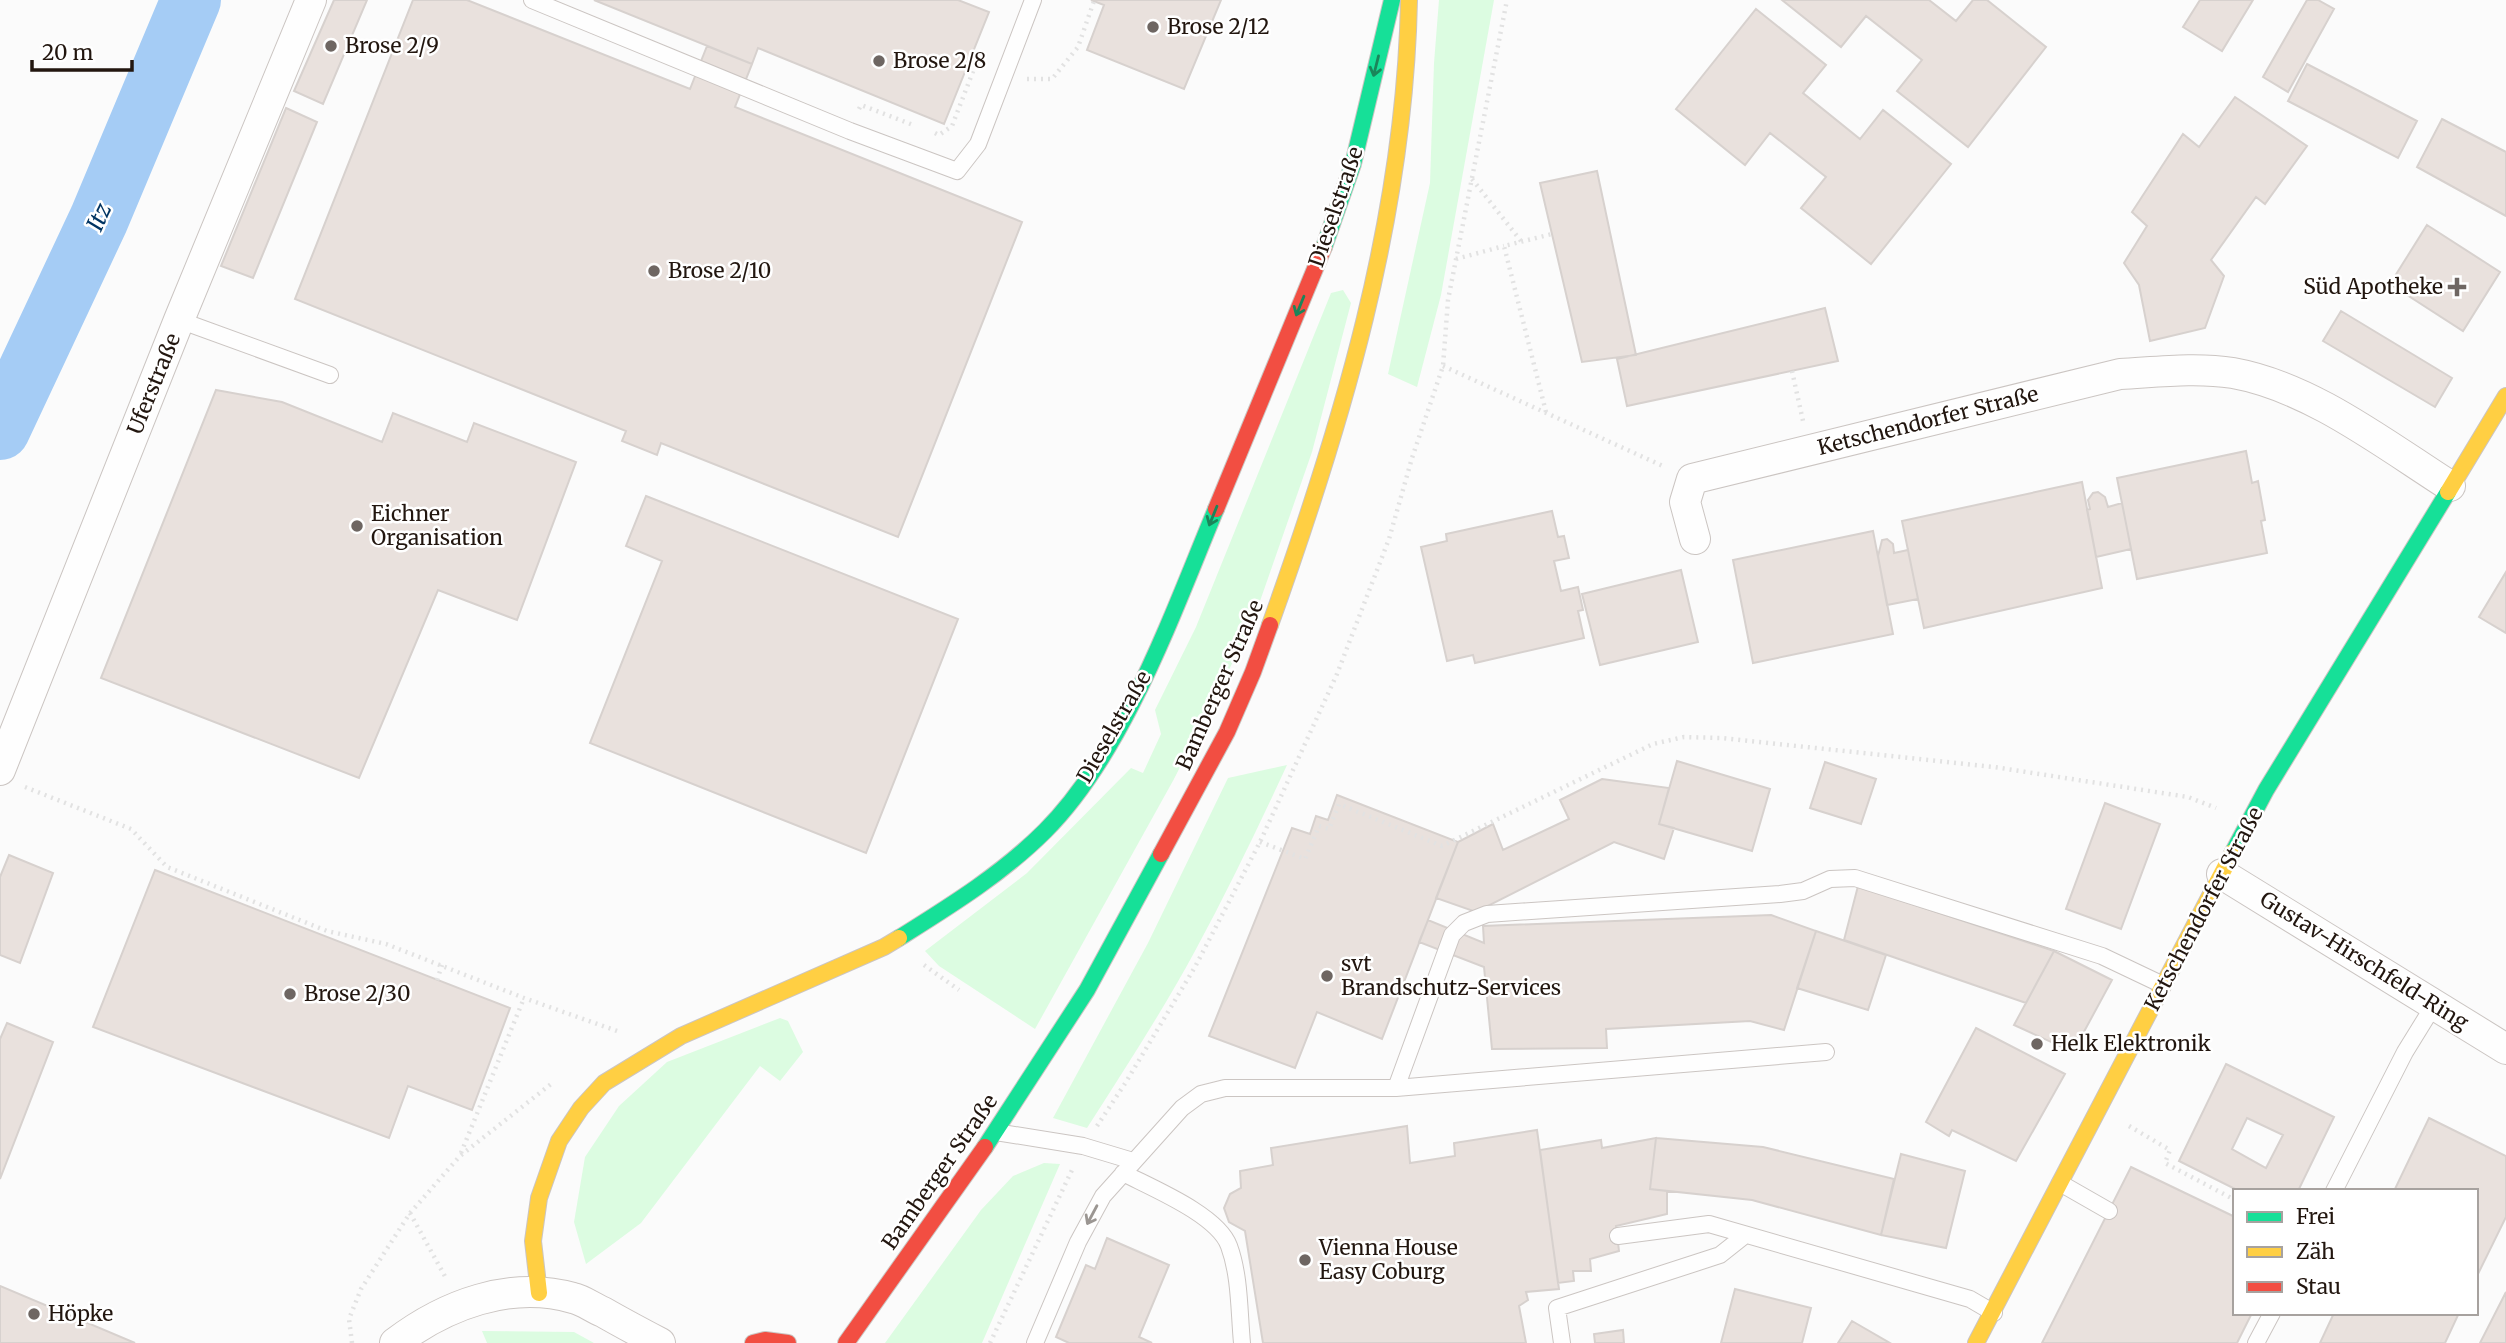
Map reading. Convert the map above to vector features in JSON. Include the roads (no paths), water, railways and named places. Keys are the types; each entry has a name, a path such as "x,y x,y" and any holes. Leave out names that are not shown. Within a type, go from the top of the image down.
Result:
{"street":[{"name":"Uferstraße","path":"11,778 179,320 311,0"},
{"name":"Dieselstraße","path":"539,1293 533,1241 538,1198 559,1142 581,1108 604,1083 681,1036 884,947 967,896 1045,831 1089,777 1125,716 1166,629 1324,247 1353,164 1392,0"},
{"name":"Bamberger Straße","path":"846,1343 995,1132 1087,990 1227,732 1273,619 1309,516 1362,337 1396,169 1408,61 1409,0"},
{"name":"Ketschendorfer Straße","path":"1695,539 1685,502 1692,479 2120,374 2174,371 2232,373 2288,389 2319,404 2450,486"},
{"name":"Ketschendorfer Straße","path":"1976,1343 2250,821 2450,486 2503,409"},
{"name":"Gustav-Hirschfeld-Ring","path":"2222,874 2506,1049"},
{"path":"396,1343 416,1327 460,1304 491,1296 539,1293 575,1298 660,1343"},
{"path":"753,1343 765,1340 788,1343"}],"lane":[{"path":"532,0 849,131 957,171 978,144 1033,0"},
{"path":"179,320 330,375"},
{"path":"1396,1088 1452,935 1464,923 1487,914 1780,894 1803,891 1830,879 1855,878 2102,956 2163,985"},
{"path":"2335,1189 2405,1052 2434,1005"},
{"path":"1035,1343 1078,1242 1103,1196 1182,1108 1201,1094 1226,1088 1396,1088 1826,1052"},
{"path":"995,1132 1083,1146 1128,1167 1207,1218 1228,1243 1236,1279 1242,1343"},
{"path":"2060,1183 2109,1211"},
{"path":"1618,1236 1709,1224 1970,1299 1994,1313"},
{"path":"1562,1343 1557,1308 1720,1255 1744,1236"},
{"path":"2256,1343 2271,1315"}],"waterway":[{"name":"Itz","path":"0,430 99,219 191,0"}],"place":[{"name":"Brose 2/12","path":"1153,27"},
{"name":"Brose 2/9","path":"331,46"},
{"name":"Brose 2/8","path":"879,61"},
{"name":"Brose 2/10","path":"654,271"},
{"name":"Süd Apotheke","path":"2457,287"},
{"name":"Eichner Organisation","path":"357,526"},
{"name":"svt Brandschutz-Services","path":"1327,976"},
{"name":"Brose 2/30","path":"290,994"},
{"name":"Helk Elektronik","path":"2037,1044"},
{"name":"Vienna House Easy Coburg","path":"1305,1260"},
{"name":"Höpke","path":"34,1314"}]}
